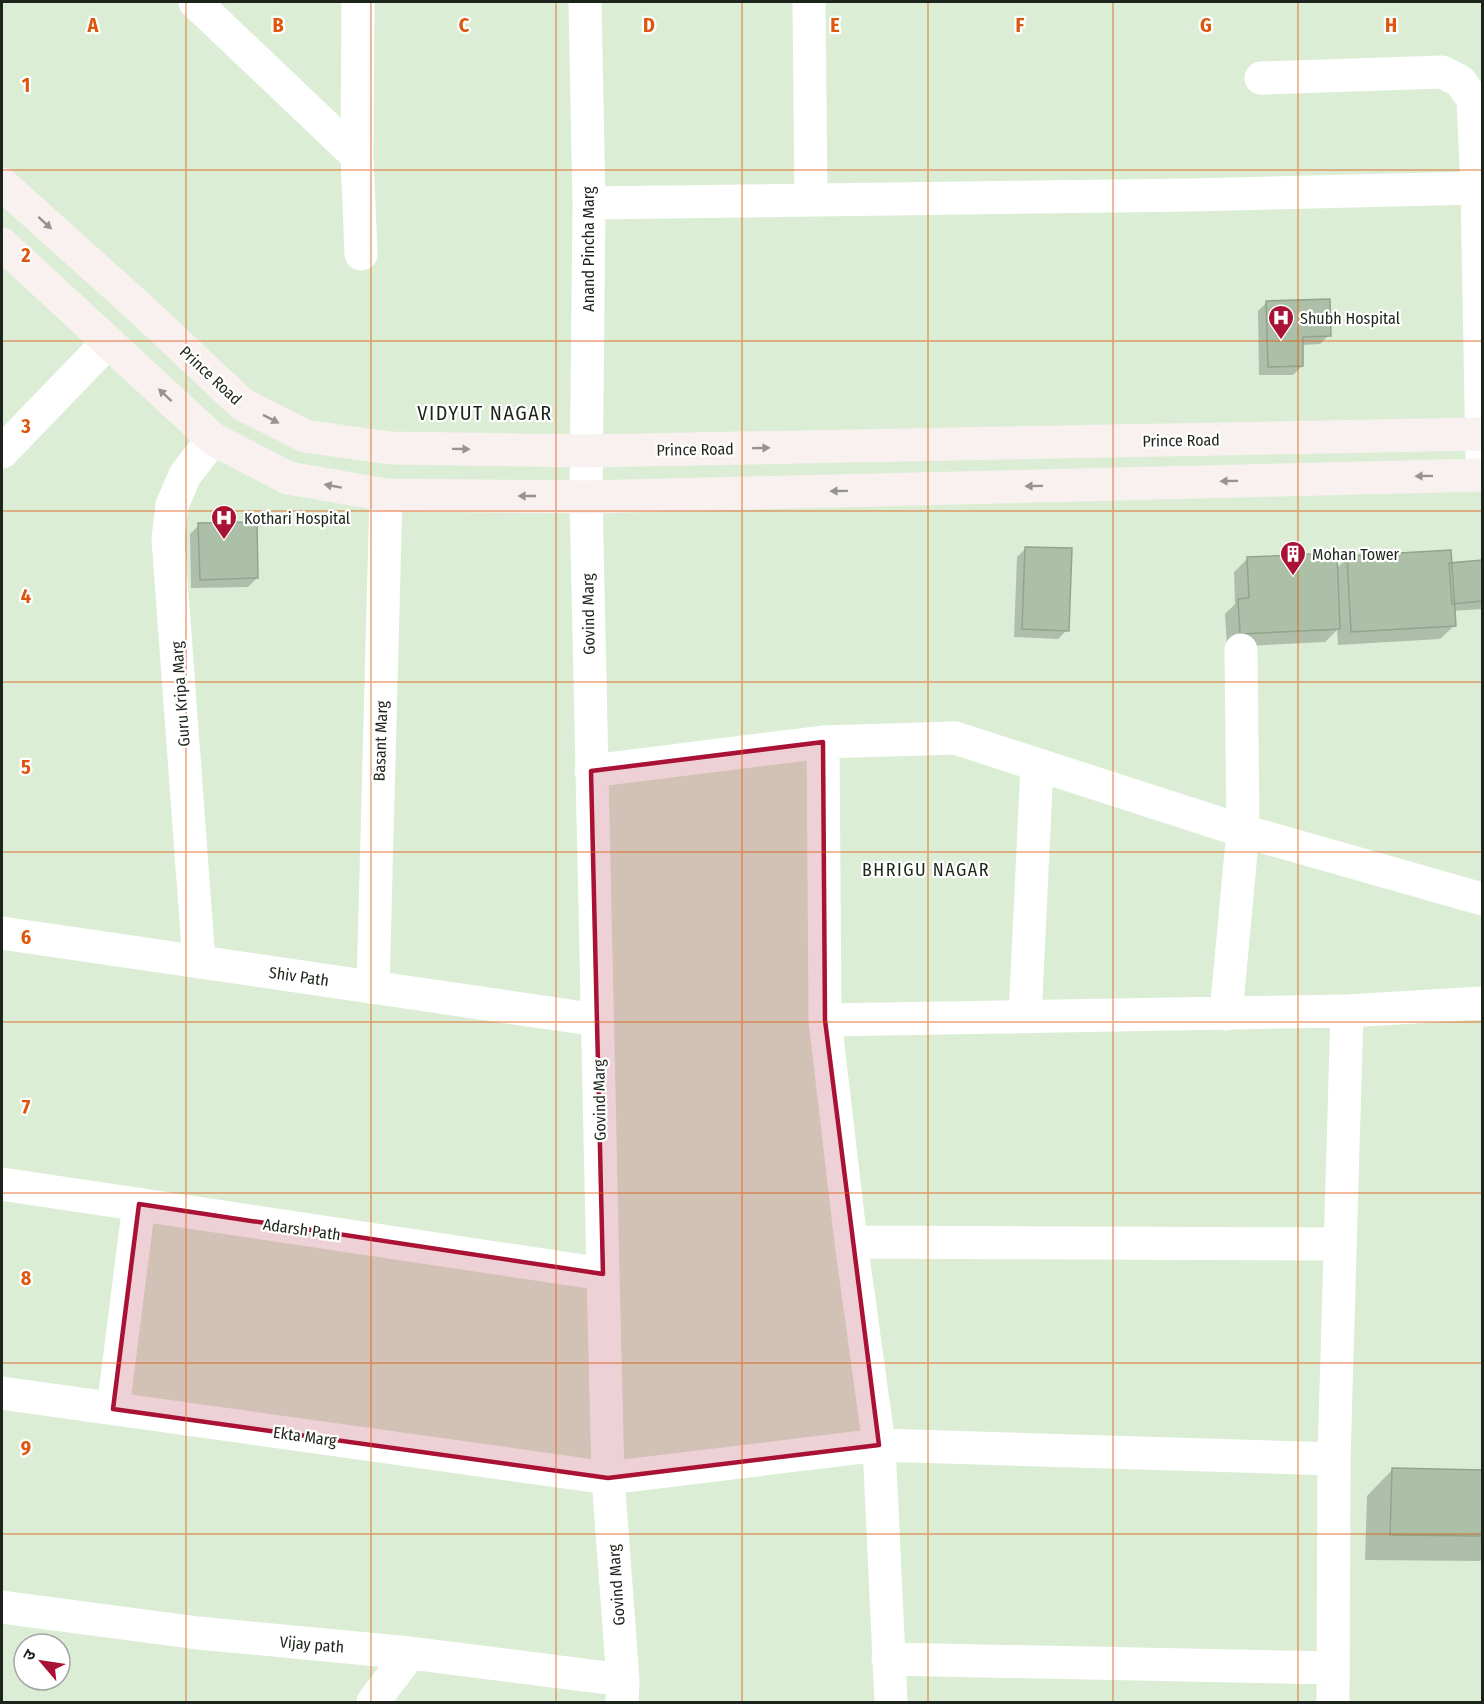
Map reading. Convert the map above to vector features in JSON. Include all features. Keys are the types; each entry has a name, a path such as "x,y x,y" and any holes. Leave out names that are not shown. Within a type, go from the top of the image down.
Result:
{"street":[{"path":"195,2 357,156"},
{"path":"358,2 357,156 361,254"},
{"name":"Anand Pincha Marg","path":"585,2 589,204 585,497"},
{"path":"809,2 811,200"},
{"path":"1261,78 1442,72 1460,81 1473,99 1482,457"},
{"name":"Prince Road","path":"2,184 140,308 242,404 305,436 390,448 586,451 1482,434"},
{"path":"589,204 1204,195 1477,188"},
{"path":"2,244 213,439 288,477 386,495 585,497 1482,475"},
{"path":"2,452 108,342"},
{"name":"Guru Kripa Marg","path":"199,962 168,539 172,505 185,475 213,439"},
{"name":"Basant Marg","path":"373,987 386,495"},
{"name":"Govind Marg","path":"585,497 608,1478 623,1691"},
{"path":"1226,1014 1243,831 1241,650"},
{"path":"591,771 823,742 955,738 1243,831 1482,899"},
{"path":"823,742 825,1020 851,1242 879,1445 891,1702"},
{"path":"1025,1017 1037,766"},
{"name":"Shiv Path","path":"2,933 597,1020"},
{"path":"825,1020 1347,1011 1482,1003"},
{"path":"1333,1702 1334,1459 1347,1011"},
{"name":"Adarsh Path","path":"2,1184 603,1274"},
{"path":"113,1409 139,1204"},
{"path":"851,1242 1339,1244"},
{"name":"Ekta Marg","path":"2,1393 608,1478 879,1445 1334,1459"},
{"name":"Vijay path","path":"2,1607 198,1633 410,1653 623,1691"},
{"path":"373,1702 410,1653"},
{"path":"888,1659 1333,1668"}],"highlighted area":[{"path":"823,742 825,1020 879,1445 608,1478 113,1409 139,1204 603,1274 591,771"}],"building":[{"path":"1330,299 1331,336 1303,337 1303,366 1268,367 1266,301"},
{"path":"257,522 258,578 200,580 198,523"},
{"path":"1025,547 1072,548 1069,631 1022,629"},
{"path":"1451,550 1456,626 1351,632 1347,556"},
{"name":"Mohan Tower","path":"1337,553 1340,629 1240,634 1238,599 1249,598 1247,557"},
{"path":"1482,560 1482,601 1452,604 1449,563"},
{"path":"1392,1468 1482,1470 1482,1536 1390,1535"}],"place":[{"name":"Shubh Hospital","path":"1281,341"},
{"name":"Kothari Hospital","path":"224,541"},
{"name":"Mohan Tower","path":"1293,577"}],"district":[{"name":"VIDYUT NAGAR","path":"485,413"},
{"name":"BHRIGU NAGAR","path":"926,870"}]}
